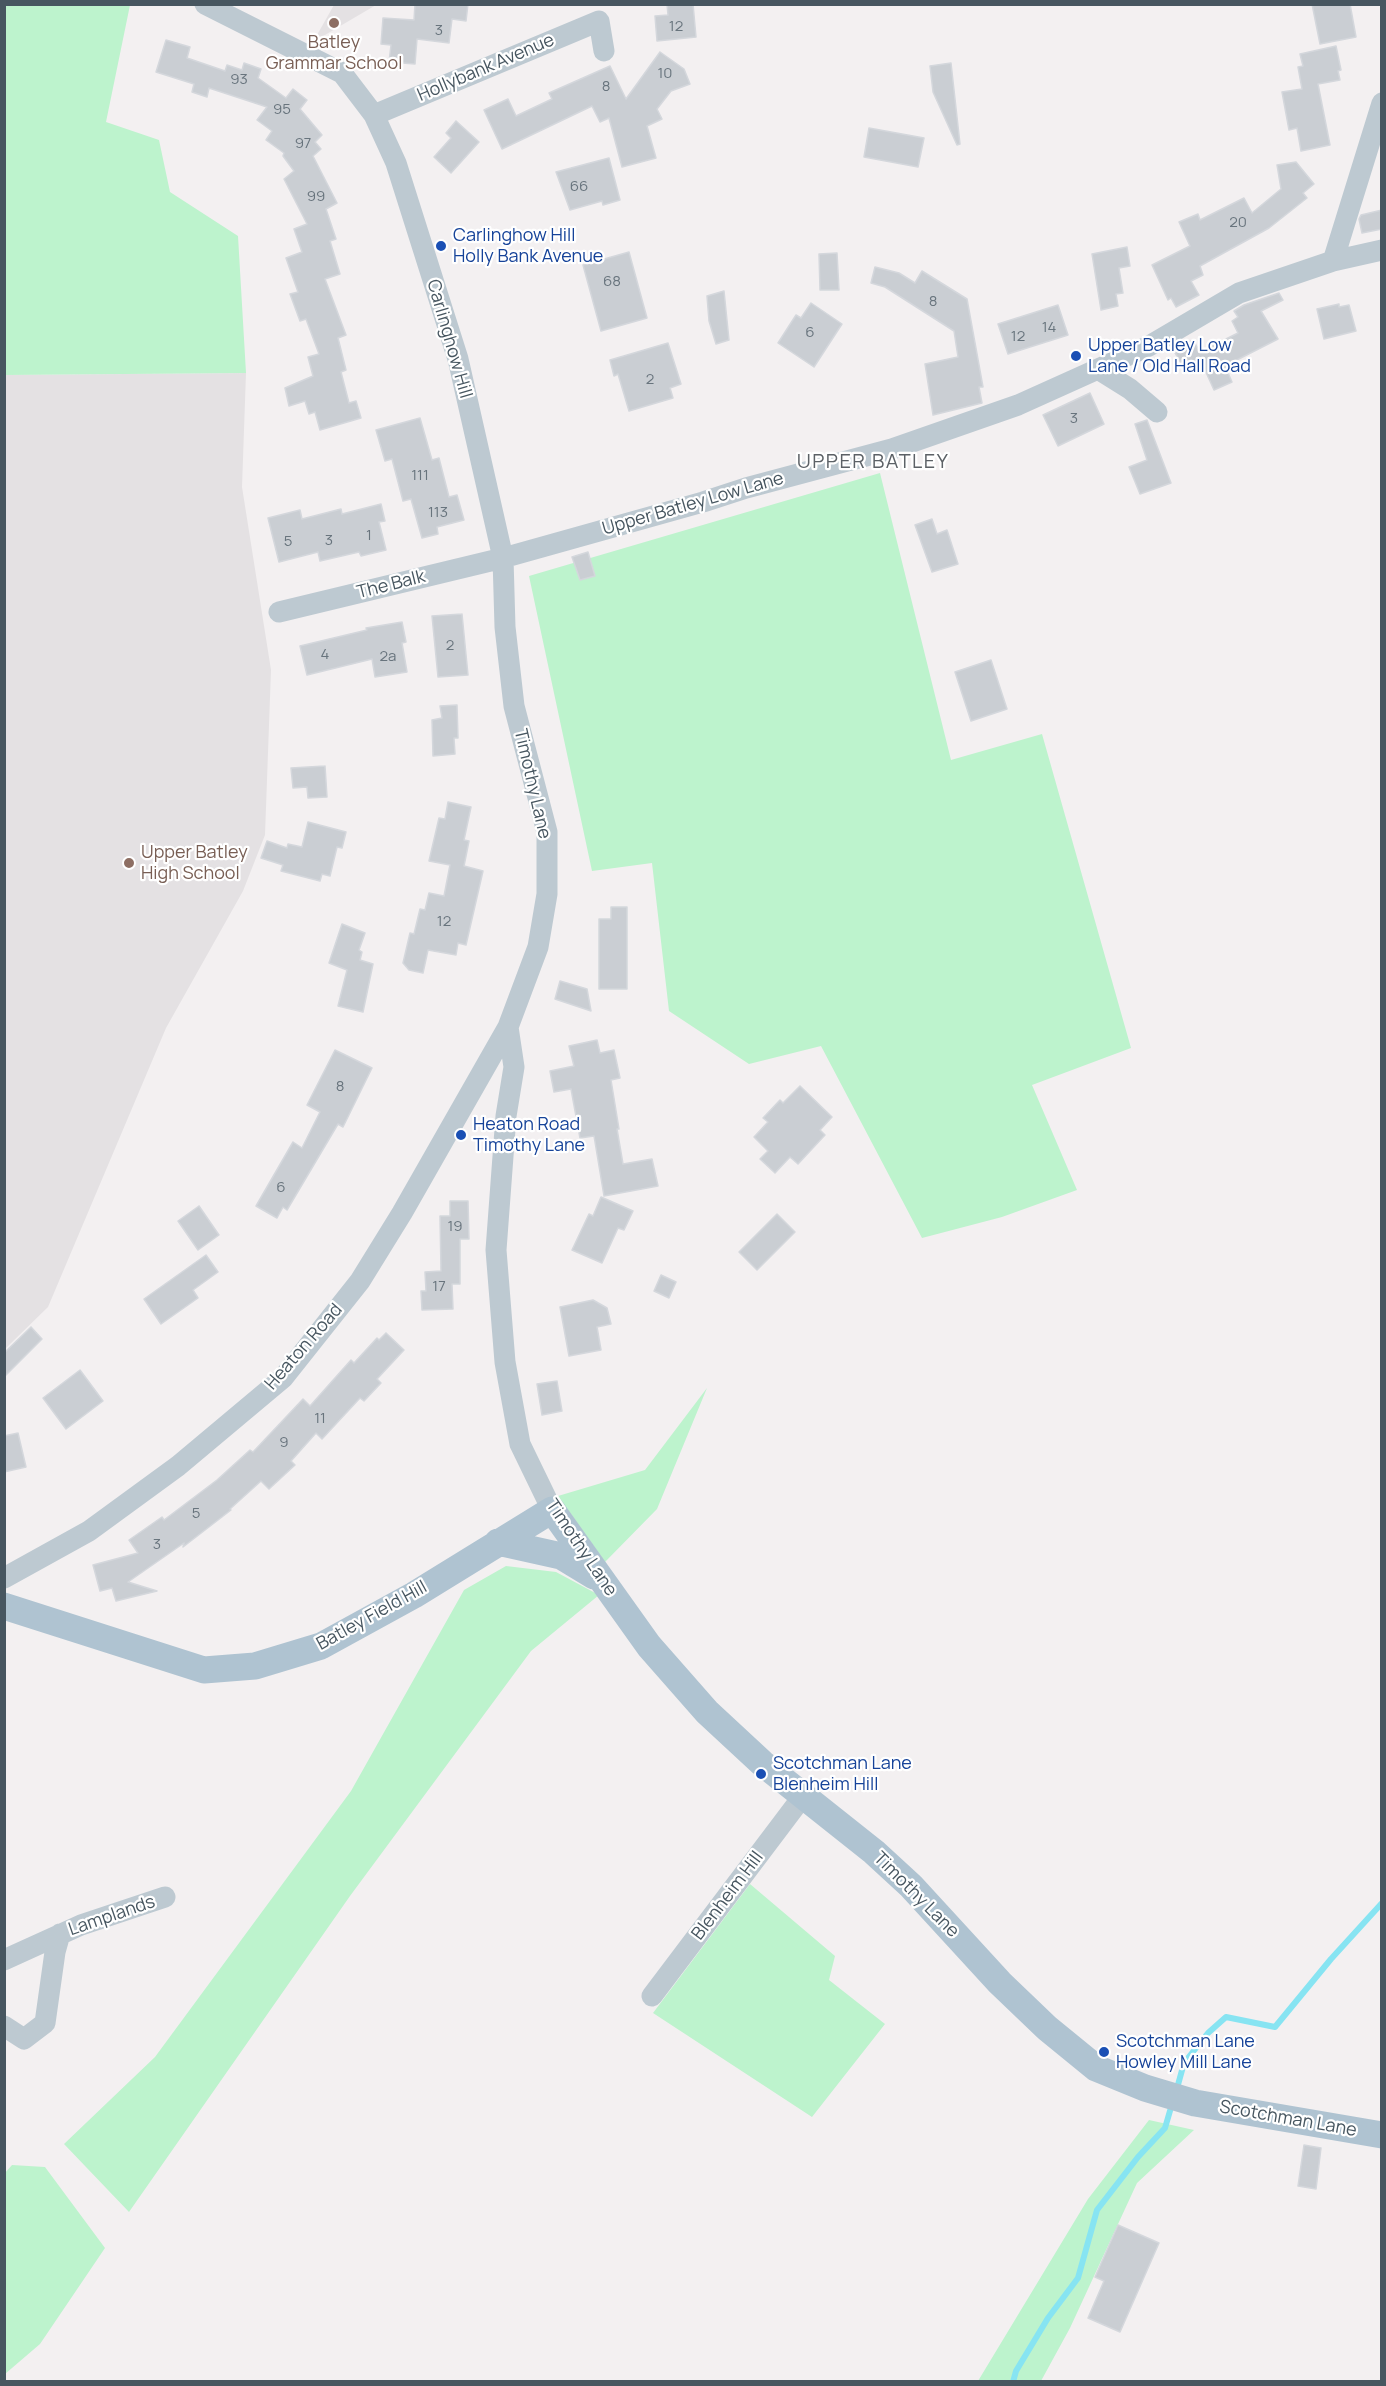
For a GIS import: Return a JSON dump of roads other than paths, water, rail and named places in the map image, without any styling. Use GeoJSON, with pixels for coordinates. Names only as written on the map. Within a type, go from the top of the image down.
{"type":"FeatureCollection","features":[{"type":"Feature","properties":{"kind":"main road","name":"Batley Field Hill"},"geometry":{"type":"LineString","coordinates":[[4,1606],[204,1670],[255,1666],[321,1646],[414,1595],[552,1510]]}},
{"type":"Feature","properties":{"kind":"main road","name":"Timothy Lane"},"geometry":{"type":"LineString","coordinates":[[552,1510],[649,1646],[707,1712],[762,1763],[874,1852],[911,1886],[1000,1983],[1047,2028],[1095,2068],[1145,2088],[1194,2103]]}},
{"type":"Feature","properties":{"kind":"main road"},"geometry":{"type":"LineString","coordinates":[[498,1542],[561,1556],[603,1582]]}},
{"type":"Feature","properties":{"kind":"main road","name":"Scotchman Lane"},"geometry":{"type":"LineString","coordinates":[[1194,2103],[1382,2135]]}},
{"type":"Feature","properties":{"kind":"street","name":"Carlinghow Hill"},"geometry":{"type":"LineString","coordinates":[[205,4],[342,73],[374,115],[396,163],[458,359],[503,558]]}},
{"type":"Feature","properties":{"kind":"street","name":"Hollybank Avenue"},"geometry":{"type":"LineString","coordinates":[[374,115],[597,13],[604,51]]}},
{"type":"Feature","properties":{"kind":"street"},"geometry":{"type":"LineString","coordinates":[[1332,261],[1382,103]]}},
{"type":"Feature","properties":{"kind":"street","name":"Upper Batley Low Lane"},"geometry":{"type":"LineString","coordinates":[[503,558],[891,449],[1018,405],[1149,346],[1239,293],[1332,261],[1382,250]]}},
{"type":"Feature","properties":{"kind":"street"},"geometry":{"type":"LineString","coordinates":[[1098,369],[1130,389],[1157,412]]}},
{"type":"Feature","properties":{"kind":"street","name":"The Balk"},"geometry":{"type":"LineString","coordinates":[[279,612],[503,558]]}},
{"type":"Feature","properties":{"kind":"street","name":"Timothy Lane"},"geometry":{"type":"LineString","coordinates":[[503,558],[505,627],[514,706],[547,832],[547,894],[538,947],[508,1027],[514,1067],[506,1116],[496,1250],[505,1362],[520,1444],[552,1510]]}},
{"type":"Feature","properties":{"kind":"street","name":"Heaton Road"},"geometry":{"type":"LineString","coordinates":[[4,1578],[88,1531],[178,1466],[283,1378],[360,1281],[402,1213],[508,1027]]}},
{"type":"Feature","properties":{"kind":"street","name":"Blenheim Hill"},"geometry":{"type":"LineString","coordinates":[[652,1996],[803,1796]]}},
{"type":"Feature","properties":{"kind":"street","name":"Lamplands"},"geometry":{"type":"LineString","coordinates":[[4,1960],[60,1934],[165,1897]]}},
{"type":"Feature","properties":{"kind":"street","name":"Lamplands"},"geometry":{"type":"LineString","coordinates":[[4,2026],[24,2039],[45,2023],[55,1952],[60,1934]]}},
{"type":"Feature","properties":{"kind":"waterway"},"geometry":{"type":"LineString","coordinates":[[1176,2092],[1184,2063],[1208,2033],[1226,2017],[1275,2027],[1331,1959],[1382,1903]]}},
{"type":"Feature","properties":{"kind":"waterway"},"geometry":{"type":"LineString","coordinates":[[1013,2382],[1016,2371],[1048,2318],[1078,2278],[1097,2210],[1138,2157],[1165,2128],[1172,2104]]}},
{"type":"Feature","properties":{"kind":"place","name":"Batley Grammar School"},"geometry":{"type":"Point","coordinates":[334,23]}},
{"type":"Feature","properties":{"kind":"place","name":"Carlinghow Hill Holly Bank Avenue"},"geometry":{"type":"Point","coordinates":[441,246]}},
{"type":"Feature","properties":{"kind":"place","name":"Upper Batley Low Lane / Old Hall Road"},"geometry":{"type":"Point","coordinates":[1076,356]}},
{"type":"Feature","properties":{"kind":"place","name":"Upper Batley High School"},"geometry":{"type":"Point","coordinates":[129,863]}},
{"type":"Feature","properties":{"kind":"place","name":"Heaton Road Timothy Lane"},"geometry":{"type":"Point","coordinates":[461,1135]}},
{"type":"Feature","properties":{"kind":"place","name":"Scotchman Lane Blenheim Hill"},"geometry":{"type":"Point","coordinates":[761,1774]}},
{"type":"Feature","properties":{"kind":"place","name":"Scotchman Lane Howley Mill Lane"},"geometry":{"type":"Point","coordinates":[1104,2052]}},
{"type":"Feature","properties":{"kind":"district","name":"UPPER BATLEY"},"geometry":{"type":"Point","coordinates":[873,462]}}]}
